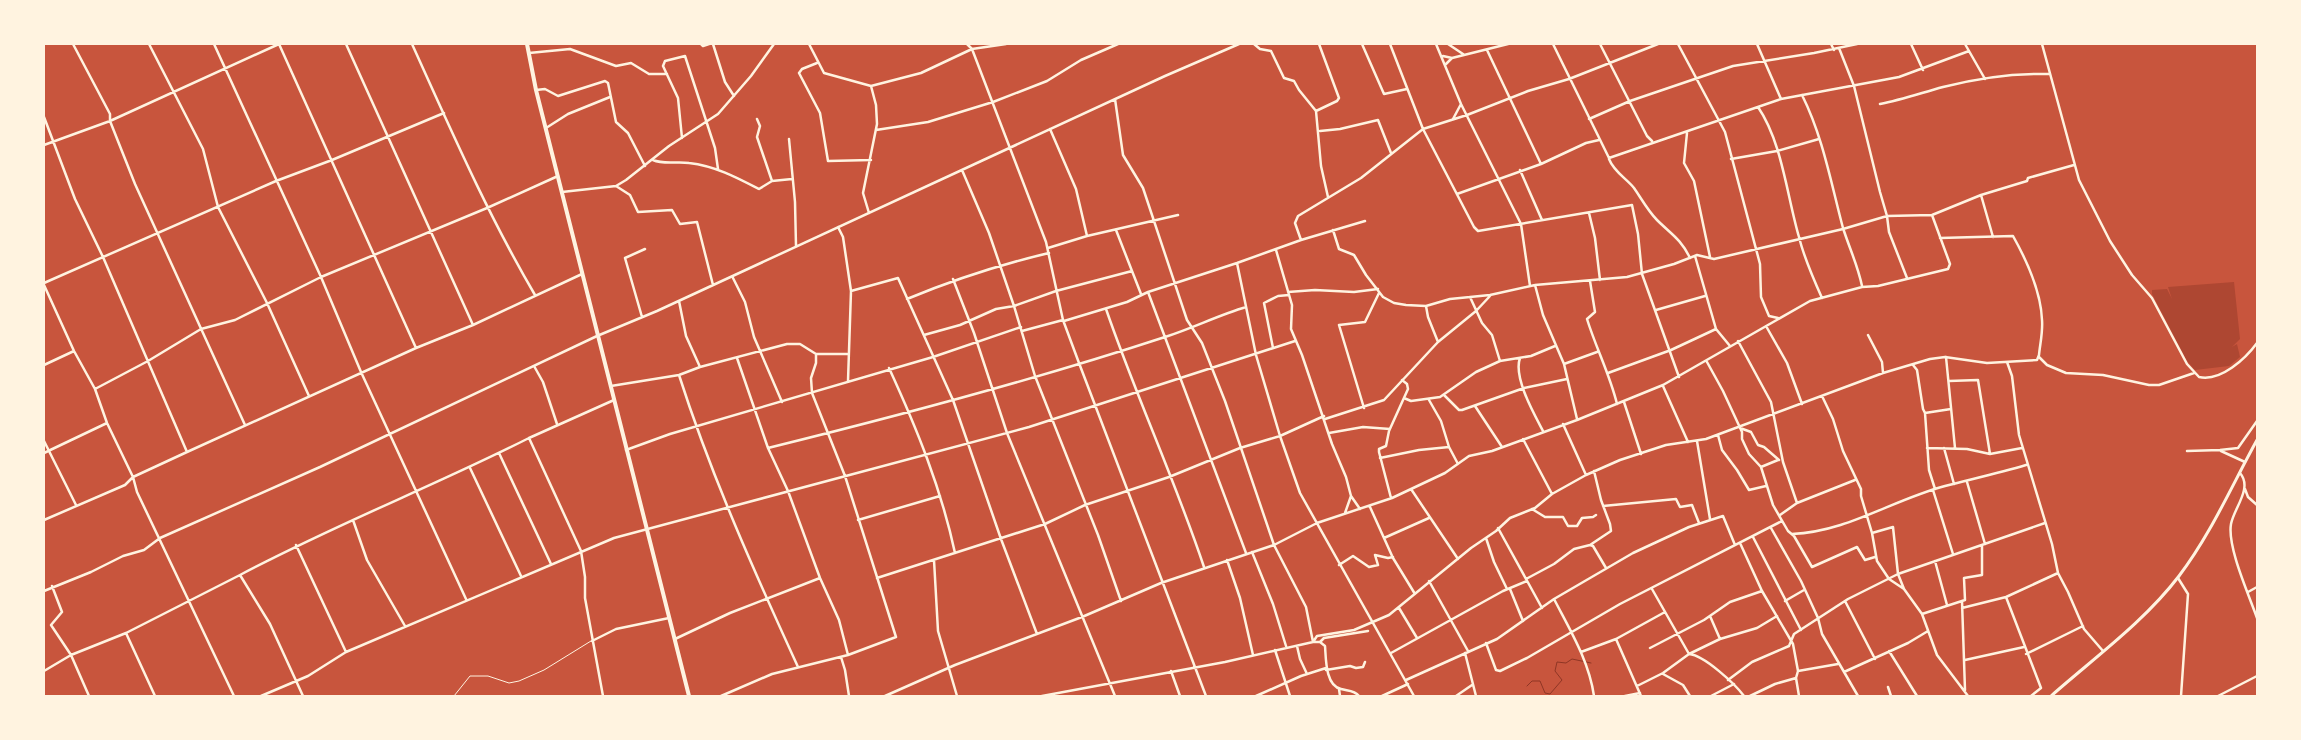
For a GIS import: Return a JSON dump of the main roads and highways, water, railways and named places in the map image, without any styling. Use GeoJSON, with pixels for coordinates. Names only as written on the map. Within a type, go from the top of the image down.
{"type":"FeatureCollection","features":[{"type":"Feature","properties":{"kind":"highway"},"geometry":{"type":"LineString","coordinates":[[527,44],[536,90],[597,336],[689,696]]}},
{"type":"Feature","properties":{"kind":"main road"},"geometry":{"type":"LineString","coordinates":[[2051,696],[2146,613],[2178,578],[2201,543],[2257,440]]}},
{"type":"Feature","properties":{"kind":"waterway"},"geometry":{"type":"LineString","coordinates":[[1527,686],[1532,681],[1540,681],[1545,693],[1550,694],[1562,680],[1555,671],[1557,662],[1566,663],[1572,659],[1591,663]]}}]}
